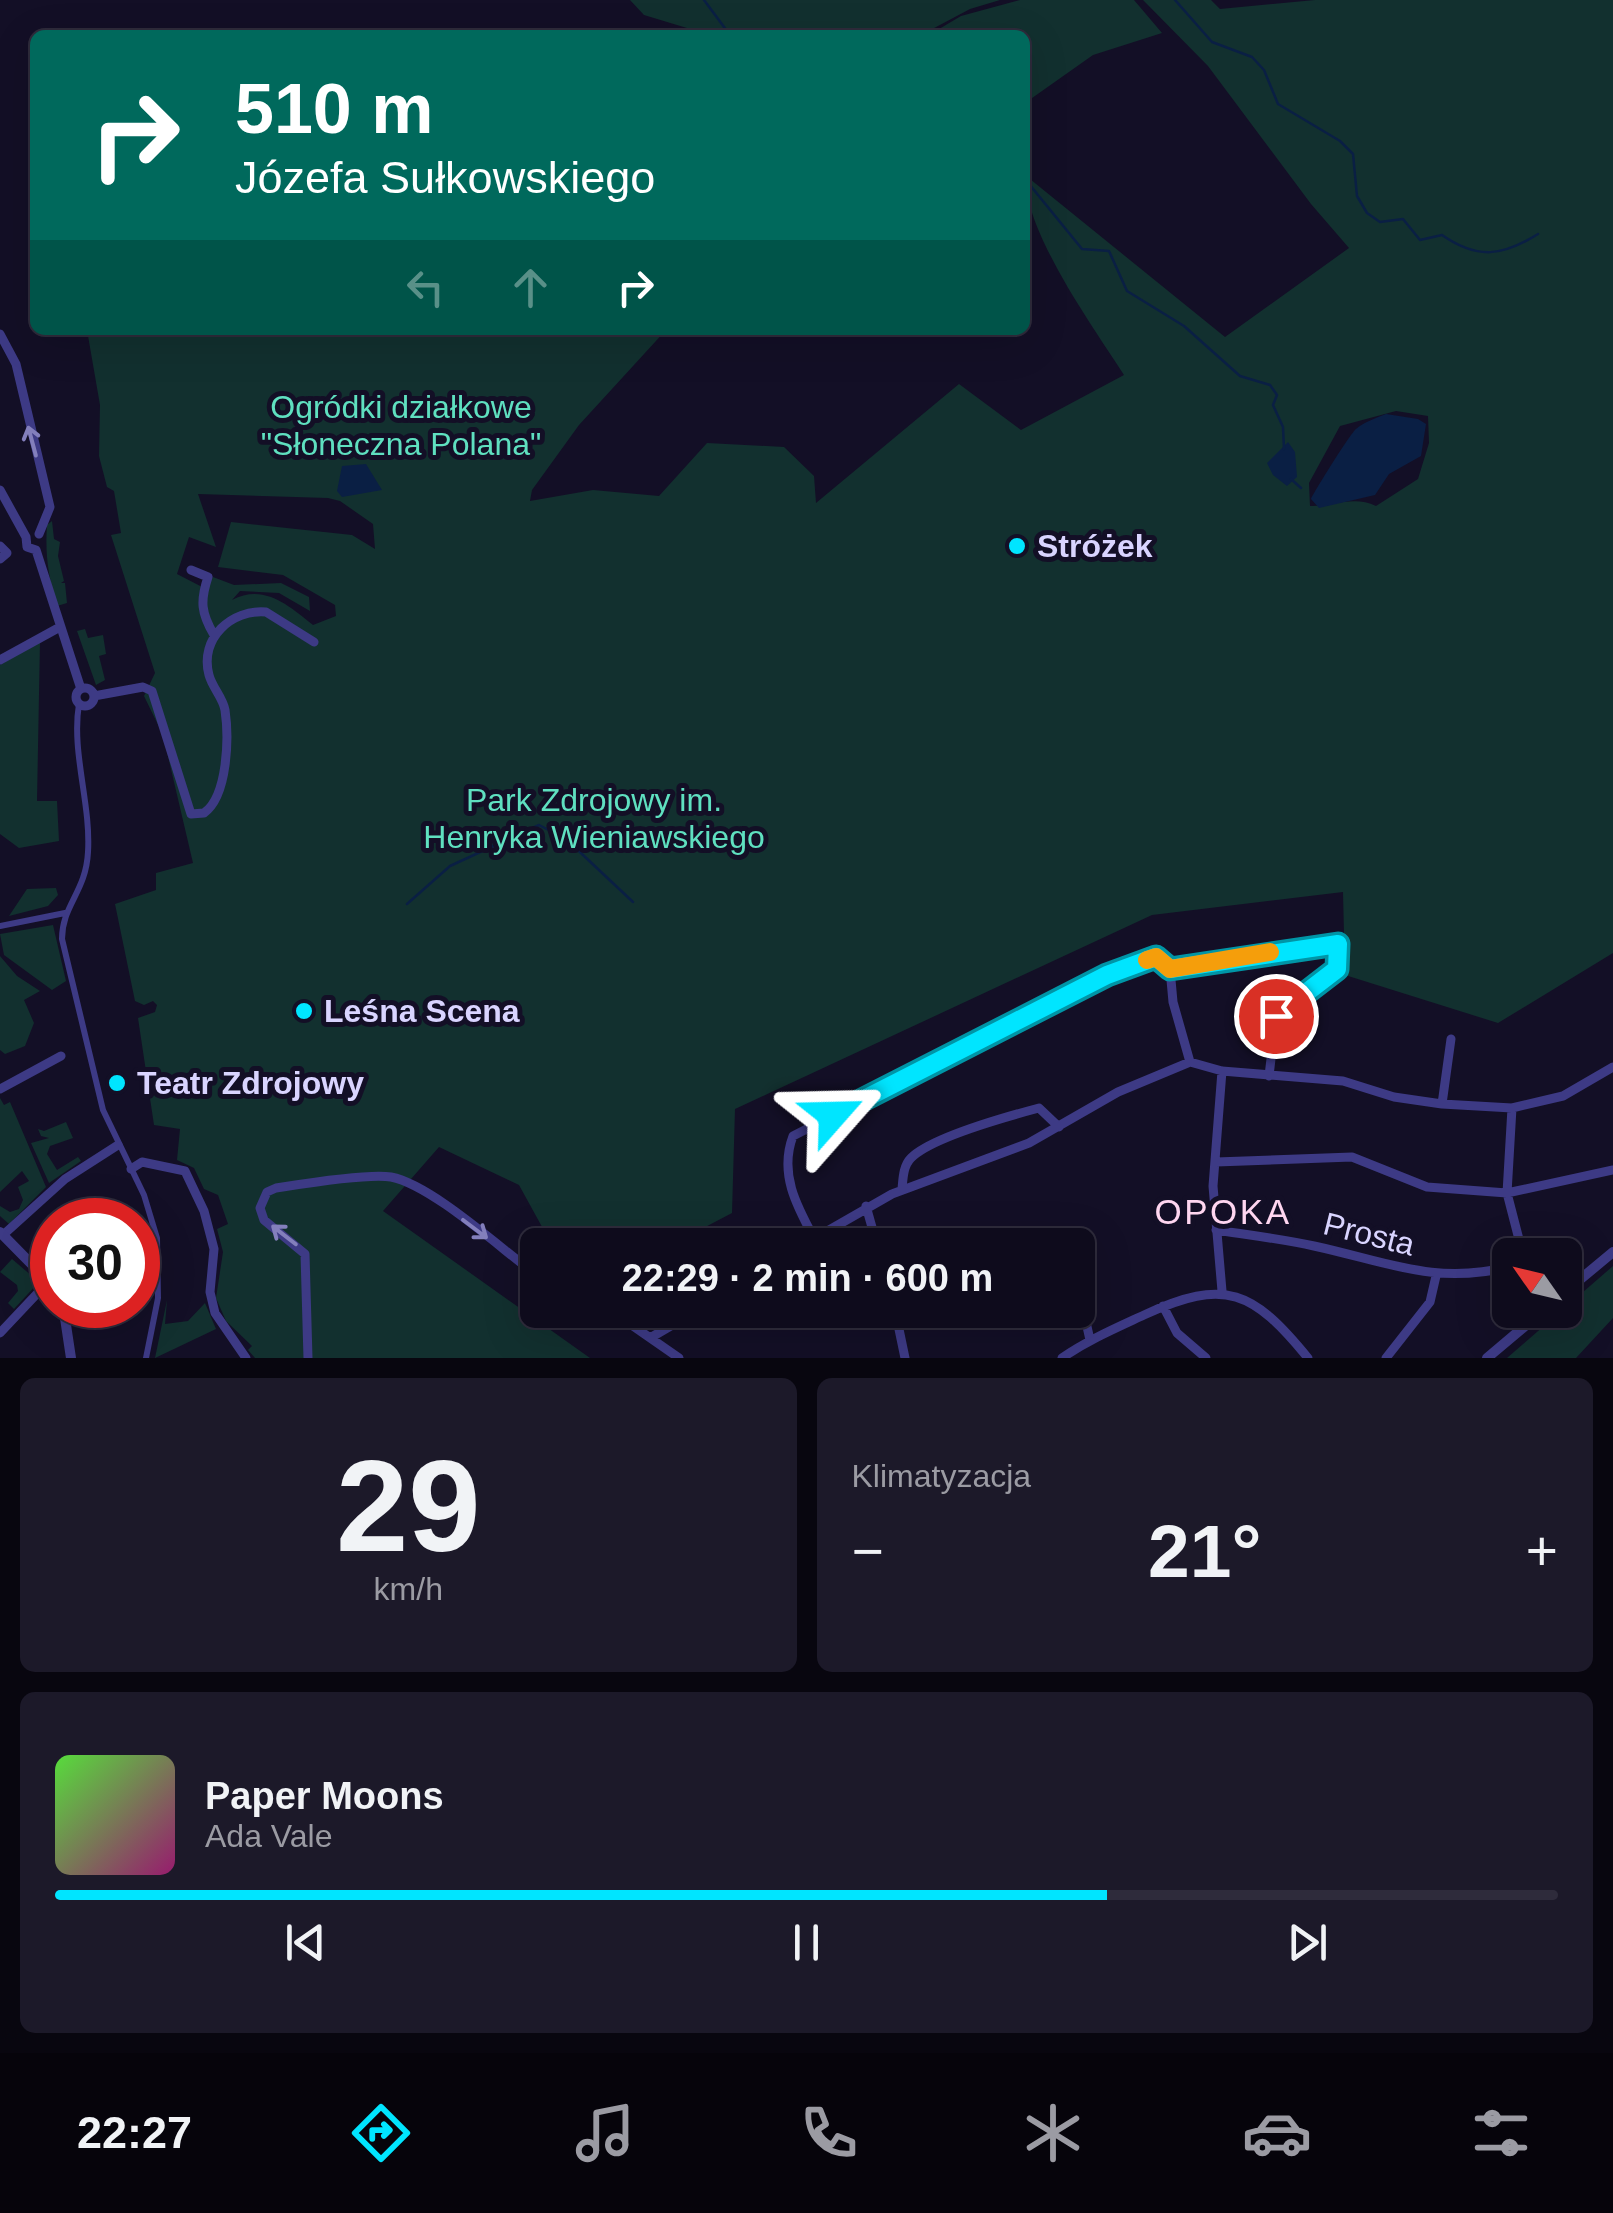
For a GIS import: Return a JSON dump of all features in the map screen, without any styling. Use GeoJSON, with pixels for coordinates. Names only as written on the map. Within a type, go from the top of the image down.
{"type":"FeatureCollection","features":[{"type":"Feature","properties":{"kind":"street"},"geometry":{"type":"LineString","coordinates":[[0,334],[16,364],[50,507],[39,534],[2,551]]}},
{"type":"Feature","properties":{"kind":"street"},"geometry":{"type":"LineString","coordinates":[[0,490],[26,540],[36,550],[81,689]]}},
{"type":"Feature","properties":{"kind":"street"},"geometry":{"type":"LineString","coordinates":[[36,550],[43,543],[39,534]]}},
{"type":"Feature","properties":{"kind":"street"},"geometry":{"type":"LineString","coordinates":[[191,570],[208,578],[201,600],[203,616],[214,635]]}},
{"type":"Feature","properties":{"kind":"street"},"geometry":{"type":"LineString","coordinates":[[94,696],[143,687],[152,692],[191,814],[204,813],[221,788],[224,737],[225,709],[207,663],[214,635],[238,616],[266,612],[314,642]]}},
{"type":"Feature","properties":{"kind":"street"},"geometry":{"type":"LineString","coordinates":[[0,660],[60,628]]}},
{"type":"Feature","properties":{"kind":"street"},"geometry":{"type":"LineString","coordinates":[[81,689],[91,690],[94,696]]}},
{"type":"Feature","properties":{"kind":"street"},"geometry":{"type":"LineString","coordinates":[[81,689],[77,694],[80,704],[76,722],[89,817],[88,854],[84,883],[62,915],[62,940],[103,1110],[150,1211],[157,1238],[158,1298],[146,1358]]}},
{"type":"Feature","properties":{"kind":"street"},"geometry":{"type":"LineString","coordinates":[[80,704],[89,705],[94,696]]}},
{"type":"Feature","properties":{"kind":"street"},"geometry":{"type":"LineString","coordinates":[[0,926],[62,915]]}},
{"type":"Feature","properties":{"kind":"street"},"geometry":{"type":"LineString","coordinates":[[1170,969],[1338,944],[1337,969],[1276,1016],[1269,1076]]}},
{"type":"Feature","properties":{"kind":"street"},"geometry":{"type":"LineString","coordinates":[[808,1228],[792,1198],[788,1173],[790,1144],[799,1130],[930,1069],[1107,975],[1156,957],[1170,969],[1173,1002],[1190,1062]]}},
{"type":"Feature","properties":{"kind":"street"},"geometry":{"type":"LineString","coordinates":[[1442,1104],[1451,1040]]}},
{"type":"Feature","properties":{"kind":"street"},"geometry":{"type":"LineString","coordinates":[[0,1090],[61,1056]]}},
{"type":"Feature","properties":{"kind":"street"},"geometry":{"type":"LineString","coordinates":[[830,1228],[902,1189],[1029,1143],[1118,1092],[1190,1062],[1222,1071],[1343,1081],[1394,1096],[1442,1104],[1512,1108],[1563,1096],[1613,1067]]}},
{"type":"Feature","properties":{"kind":"street"},"geometry":{"type":"LineString","coordinates":[[1222,1071],[1216,1162],[1216,1230],[1222,1290]]}},
{"type":"Feature","properties":{"kind":"street"},"geometry":{"type":"LineString","coordinates":[[902,1189],[904,1173],[913,1156],[973,1128],[1040,1108],[1059,1127]]}},
{"type":"Feature","properties":{"kind":"street"},"geometry":{"type":"LineString","coordinates":[[1512,1108],[1507,1192],[1519,1238]]}},
{"type":"Feature","properties":{"kind":"street"},"geometry":{"type":"LineString","coordinates":[[0,1250],[4,1236],[65,1179],[118,1145]]}},
{"type":"Feature","properties":{"kind":"street"},"geometry":{"type":"LineString","coordinates":[[1216,1162],[1352,1157],[1428,1187],[1507,1192],[1613,1170]]}},
{"type":"Feature","properties":{"kind":"street"},"geometry":{"type":"LineString","coordinates":[[131,1169],[142,1162],[185,1171],[210,1229],[214,1249],[210,1292],[215,1312],[246,1358]]}},
{"type":"Feature","properties":{"kind":"street"},"geometry":{"type":"LineString","coordinates":[[308,1358],[305,1254],[264,1220],[260,1208],[267,1192],[372,1176],[402,1180],[425,1191],[520,1262]]}},
{"type":"Feature","properties":{"kind":"street"},"geometry":{"type":"LineString","coordinates":[[866,1206],[872,1228]]}},
{"type":"Feature","properties":{"kind":"street","name":"Prosta"},"geometry":{"type":"LineString","coordinates":[[1216,1230],[1314,1246],[1384,1267],[1436,1276],[1492,1269]]}},
{"type":"Feature","properties":{"kind":"street"},"geometry":{"type":"LineString","coordinates":[[4,1236],[30,1262]]}},
{"type":"Feature","properties":{"kind":"street"},"geometry":{"type":"LineString","coordinates":[[1582,1278],[1613,1252]]}},
{"type":"Feature","properties":{"kind":"street"},"geometry":{"type":"LineString","coordinates":[[1386,1358],[1430,1302],[1436,1276]]}},
{"type":"Feature","properties":{"kind":"street"},"geometry":{"type":"LineString","coordinates":[[1062,1358],[1090,1340],[1163,1306],[1222,1290],[1256,1303],[1308,1358]]}},
{"type":"Feature","properties":{"kind":"street"},"geometry":{"type":"LineString","coordinates":[[0,1333],[30,1304]]}},
{"type":"Feature","properties":{"kind":"street"},"geometry":{"type":"LineString","coordinates":[[1163,1306],[1177,1334],[1206,1358]]}},
{"type":"Feature","properties":{"kind":"street"},"geometry":{"type":"LineString","coordinates":[[66,1328],[71,1358]]}},
{"type":"Feature","properties":{"kind":"street"},"geometry":{"type":"LineString","coordinates":[[636,1328],[678,1358]]}},
{"type":"Feature","properties":{"kind":"street"},"geometry":{"type":"LineString","coordinates":[[650,1338],[667,1328]]}},
{"type":"Feature","properties":{"kind":"street"},"geometry":{"type":"LineString","coordinates":[[898,1328],[906,1358]]}},
{"type":"Feature","properties":{"kind":"street"},"geometry":{"type":"LineString","coordinates":[[1087,1328],[1090,1340]]}},
{"type":"Feature","properties":{"kind":"street"},"geometry":{"type":"LineString","coordinates":[[1487,1358],[1523,1328]]}},
{"type":"Feature","properties":{"kind":"street"},"geometry":{"type":"LineString","coordinates":[[1079,1346],[1084,1358]]}},
{"type":"Feature","properties":{"kind":"green space"},"geometry":{"type":"Polygon","coordinates":[[[630,0],[1000,0],[970,9],[930,30],[694,30],[644,15],[630,0]]]}},
{"type":"Feature","properties":{"kind":"green space"},"geometry":{"type":"Polygon","coordinates":[[[1020,0],[1134,0],[1162,33],[1093,55],[1030,99],[1030,30],[937,30],[961,16],[1020,0]]]}},
{"type":"Feature","properties":{"kind":"green space","name":"Park Zdrojowy im. Henryka Wieniawskiego"},"geometry":{"type":"Polygon","coordinates":[[[1143,0],[1211,0],[1220,9],[1315,0],[1613,0],[1613,953],[1498,1023],[1345,975],[1343,892],[1152,915],[735,1109],[732,1213],[703,1228],[543,1228],[519,1185],[439,1147],[383,1211],[520,1308],[520,1328],[548,1328],[590,1358],[255,1358],[248,1350],[252,1346],[226,1321],[216,1298],[223,1252],[217,1229],[228,1224],[218,1195],[204,1189],[194,1168],[177,1160],[180,1129],[154,1125],[138,1018],[155,1012],[157,1005],[153,1001],[144,1005],[135,1001],[115,904],[156,890],[156,873],[193,863],[163,735],[144,696],[155,673],[111,535],[121,533],[114,491],[107,487],[99,456],[100,405],[88,335],[661,335],[579,425],[532,490],[530,501],[593,490],[659,496],[707,443],[784,447],[814,476],[816,503],[959,384],[1021,430],[1124,375],[1048,251],[1030,204],[1030,179],[1225,337],[1349,248],[1311,204],[1208,66],[1143,0]],[[1396,411],[1340,426],[1309,483],[1310,506],[1351,501],[1376,506],[1418,479],[1429,443],[1428,416],[1396,411]],[[198,494],[216,547],[189,537],[177,574],[206,589],[213,577],[234,585],[281,583],[309,597],[310,611],[279,593],[240,591],[232,600],[244,595],[265,595],[313,625],[336,616],[335,605],[283,575],[218,567],[231,522],[352,535],[375,549],[373,524],[340,501],[198,494]]]}},
{"type":"Feature","properties":{"kind":"green space"},"geometry":{"type":"Polygon","coordinates":[[[52,521],[54,539],[60,542],[58,556],[64,581],[61,583],[65,583],[67,603],[57,606],[47,555],[47,525],[52,521]]]}},
{"type":"Feature","properties":{"kind":"green space"},"geometry":{"type":"Polygon","coordinates":[[[85,629],[88,638],[103,635],[106,654],[99,656],[105,680],[96,685],[77,631],[85,629]]]}},
{"type":"Feature","properties":{"kind":"green space"},"geometry":{"type":"Polygon","coordinates":[[[40,641],[37,801],[57,801],[59,841],[19,848],[0,834],[0,665],[40,641]]]}},
{"type":"Feature","properties":{"kind":"green space"},"geometry":{"type":"Polygon","coordinates":[[[56,888],[58,895],[48,906],[9,916],[27,889],[56,888]]]}},
{"type":"Feature","properties":{"kind":"green space"},"geometry":{"type":"Polygon","coordinates":[[[53,925],[66,981],[52,990],[4,955],[0,934],[53,925]]]}},
{"type":"Feature","properties":{"kind":"green space"},"geometry":{"type":"Polygon","coordinates":[[[0,956],[17,976],[40,991],[24,1000],[34,1023],[25,1046],[5,1054],[0,1050],[0,956]]]}},
{"type":"Feature","properties":{"kind":"green space"},"geometry":{"type":"Polygon","coordinates":[[[0,1098],[4,1105],[10,1102],[46,1187],[30,1198],[30,1203],[9,1224],[0,1216],[0,1206],[10,1212],[19,1209],[23,1200],[18,1187],[29,1181],[22,1171],[0,1192],[0,1098]]]}},
{"type":"Feature","properties":{"kind":"green space"},"geometry":{"type":"Polygon","coordinates":[[[66,1122],[73,1138],[50,1146],[47,1154],[57,1170],[78,1157],[81,1161],[49,1183],[31,1143],[49,1138],[41,1136],[38,1129],[44,1131],[66,1122]]]}},
{"type":"Feature","properties":{"kind":"green space"},"geometry":{"type":"Polygon","coordinates":[[[12,1259],[30,1274],[30,1292],[14,1309],[8,1303],[18,1291],[17,1285],[0,1272],[12,1259]]]}},
{"type":"Feature","properties":{"kind":"green space"},"geometry":{"type":"Polygon","coordinates":[[[1613,1266],[1613,1318],[1576,1358],[1507,1358],[1542,1328],[1582,1328],[1582,1293],[1613,1266]]]}},
{"type":"Feature","properties":{"kind":"green space"},"geometry":{"type":"Polygon","coordinates":[[[167,1300],[165,1324],[188,1321],[205,1303],[216,1329],[155,1358],[167,1300]]]}},
{"type":"Feature","properties":{"kind":"water"},"geometry":{"type":"Polygon","coordinates":[[[1386,414],[1426,424],[1421,456],[1389,474],[1375,495],[1319,508],[1311,499],[1352,433],[1386,414]]]}},
{"type":"Feature","properties":{"kind":"water"},"geometry":{"type":"Polygon","coordinates":[[[1288,442],[1295,452],[1297,477],[1287,486],[1273,475],[1267,463],[1288,442]]]}},
{"type":"Feature","properties":{"kind":"water"},"geometry":{"type":"Polygon","coordinates":[[[366,464],[382,490],[342,497],[337,491],[342,466],[366,464]]]}},
{"type":"Feature","properties":{"kind":"waterway"},"geometry":{"type":"LineString","coordinates":[[704,0],[726,30]]}},
{"type":"Feature","properties":{"kind":"waterway"},"geometry":{"type":"LineString","coordinates":[[1175,0],[1212,42],[1252,57],[1264,70],[1278,104],[1340,141],[1353,154],[1357,196],[1367,213],[1380,222],[1403,219],[1420,240],[1442,235],[1467,248],[1490,252],[1513,247],[1538,234]]}},
{"type":"Feature","properties":{"kind":"waterway"},"geometry":{"type":"LineString","coordinates":[[1030,185],[1082,249],[1109,251],[1127,291],[1184,326],[1240,376],[1270,385],[1277,395],[1273,405],[1283,427],[1284,449]]}},
{"type":"Feature","properties":{"kind":"waterway"},"geometry":{"type":"LineString","coordinates":[[1291,479],[1301,488]]}},
{"type":"Feature","properties":{"kind":"waterway"},"geometry":{"type":"LineString","coordinates":[[407,904],[450,866],[539,825],[566,839],[633,902]]}},
{"type":"Feature","properties":{"kind":"slow traffic"},"geometry":{"type":"LineString","coordinates":[[1147,960],[1156,957],[1170,969],[1270,952]]}},
{"type":"Feature","properties":{"kind":"place","name":"Stróżek"},"geometry":{"type":"Point","coordinates":[1017,546]}},
{"type":"Feature","properties":{"kind":"place","name":"Leśna Scena"},"geometry":{"type":"Point","coordinates":[304,1011]}},
{"type":"Feature","properties":{"kind":"place","name":"Teatr Zdrojowy"},"geometry":{"type":"Point","coordinates":[117,1083]}},
{"type":"Feature","properties":{"kind":"district","name":"OPOKA"},"geometry":{"type":"Point","coordinates":[1223,1212]}},
{"type":"Feature","properties":{"kind":"route"},"geometry":{"type":"LineString","coordinates":[[833,1115],[930,1069],[1107,975],[1156,957],[1170,969],[1338,944],[1337,969],[1276,1016]]}},
{"type":"Feature","properties":{"kind":"park label","name":"Ogródki działkowe \"Słoneczna Polana\""},"geometry":{"type":"Point","coordinates":[401,426]}}]}
